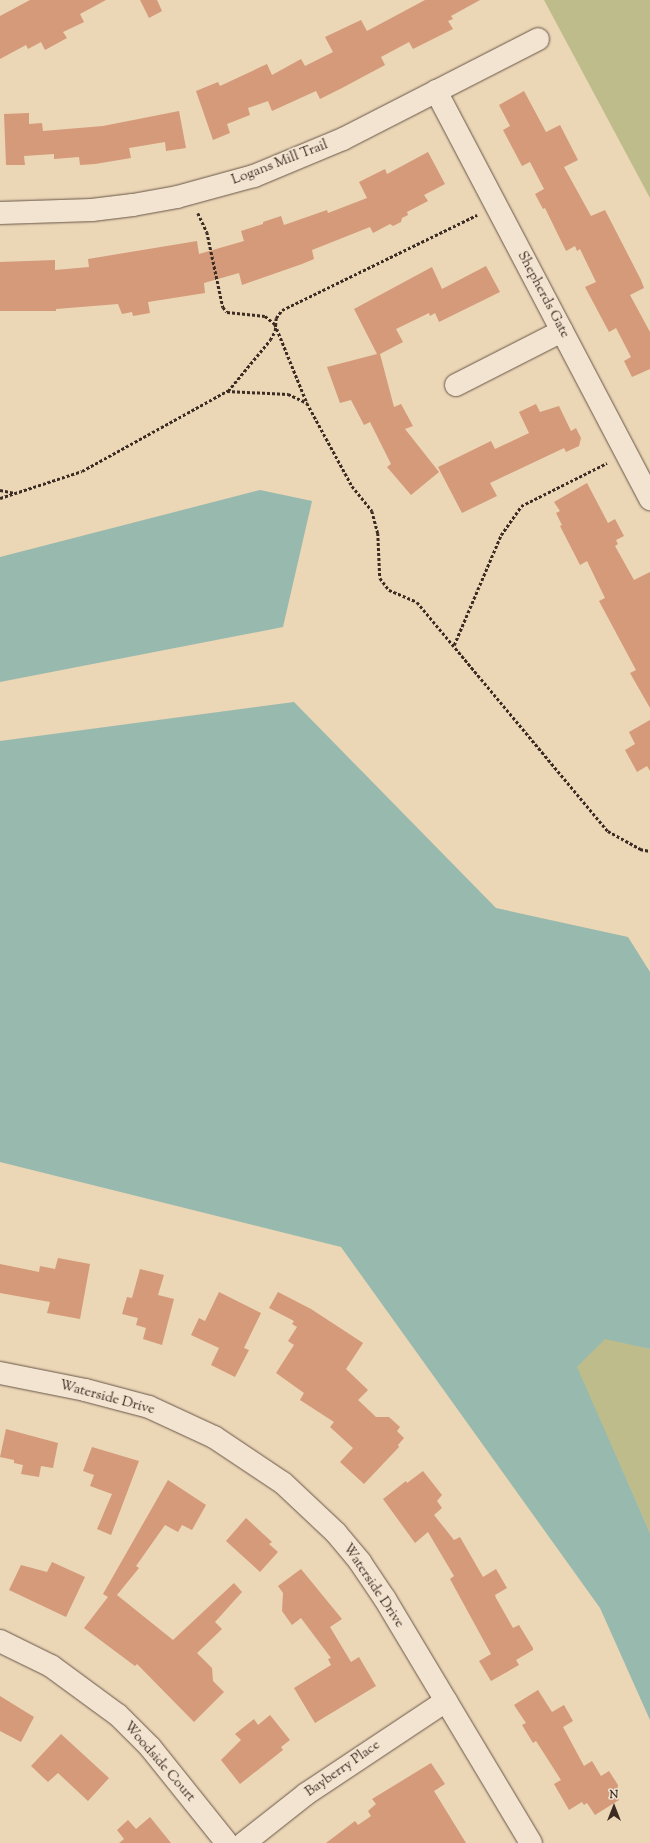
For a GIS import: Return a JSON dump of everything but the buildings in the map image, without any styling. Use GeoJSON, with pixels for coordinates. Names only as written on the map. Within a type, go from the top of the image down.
{"type":"FeatureCollection","features":[{"type":"Feature","properties":{"kind":"street","name":"Logans Mill Trail"},"geometry":{"type":"LineString","coordinates":[[0,213],[92,210],[185,195],[254,176],[318,150],[538,39]]}},
{"type":"Feature","properties":{"kind":"street","name":"Shepherds Gate"},"geometry":{"type":"LineString","coordinates":[[436,91],[650,499]]}},
{"type":"Feature","properties":{"kind":"street"},"geometry":{"type":"LineString","coordinates":[[456,385],[562,331]]}},
{"type":"Feature","properties":{"kind":"street","name":"Waterside Drive"},"geometry":{"type":"LineString","coordinates":[[0,1373],[85,1390],[149,1407],[214,1436],[284,1483],[331,1528],[360,1562],[446,1701],[531,1843]]}},
{"type":"Feature","properties":{"kind":"street","name":"Woodside Court"},"geometry":{"type":"LineString","coordinates":[[0,1641],[51,1666],[118,1715],[150,1747],[227,1843]]}},
{"type":"Feature","properties":{"kind":"street","name":"Bayberry Place"},"geometry":{"type":"LineString","coordinates":[[244,1843],[306,1794],[446,1701]]}},
{"type":"Feature","properties":{"kind":"path"},"geometry":{"type":"LineString","coordinates":[[185,195],[202,219],[207,232],[223,307],[227,312],[266,316],[275,324],[307,403],[352,486],[372,511],[378,533],[380,578],[389,590],[417,602],[608,832],[640,849],[650,851]]}},
{"type":"Feature","properties":{"kind":"path"},"geometry":{"type":"LineString","coordinates":[[0,498],[16,494],[82,471],[227,392],[270,340],[275,331],[276,318],[282,310],[496,205]]}},
{"type":"Feature","properties":{"kind":"path"},"geometry":{"type":"LineString","coordinates":[[227,392],[288,394],[307,403]]}},
{"type":"Feature","properties":{"kind":"path"},"geometry":{"type":"LineString","coordinates":[[454,645],[501,535],[521,506],[626,453]]}},
{"type":"Feature","properties":{"kind":"path"},"geometry":{"type":"LineString","coordinates":[[0,490],[16,494]]}},
{"type":"Feature","properties":{"kind":"shaded area"},"geometry":{"type":"Polygon","coordinates":[[[544,0],[650,0],[650,198],[544,0]]]}},
{"type":"Feature","properties":{"kind":"shaded area"},"geometry":{"type":"Polygon","coordinates":[[[605,1338],[650,1349],[650,1533],[576,1367],[605,1338]]]}},
{"type":"Feature","properties":{"kind":"water"},"geometry":{"type":"Polygon","coordinates":[[[260,490],[312,501],[283,627],[0,682],[0,557],[260,490]]]}},
{"type":"Feature","properties":{"kind":"water"},"geometry":{"type":"Polygon","coordinates":[[[294,702],[496,908],[628,937],[650,972],[650,1349],[605,1339],[577,1367],[650,1533],[650,1720],[600,1608],[341,1247],[0,1162],[0,741],[294,702]]]}}]}
